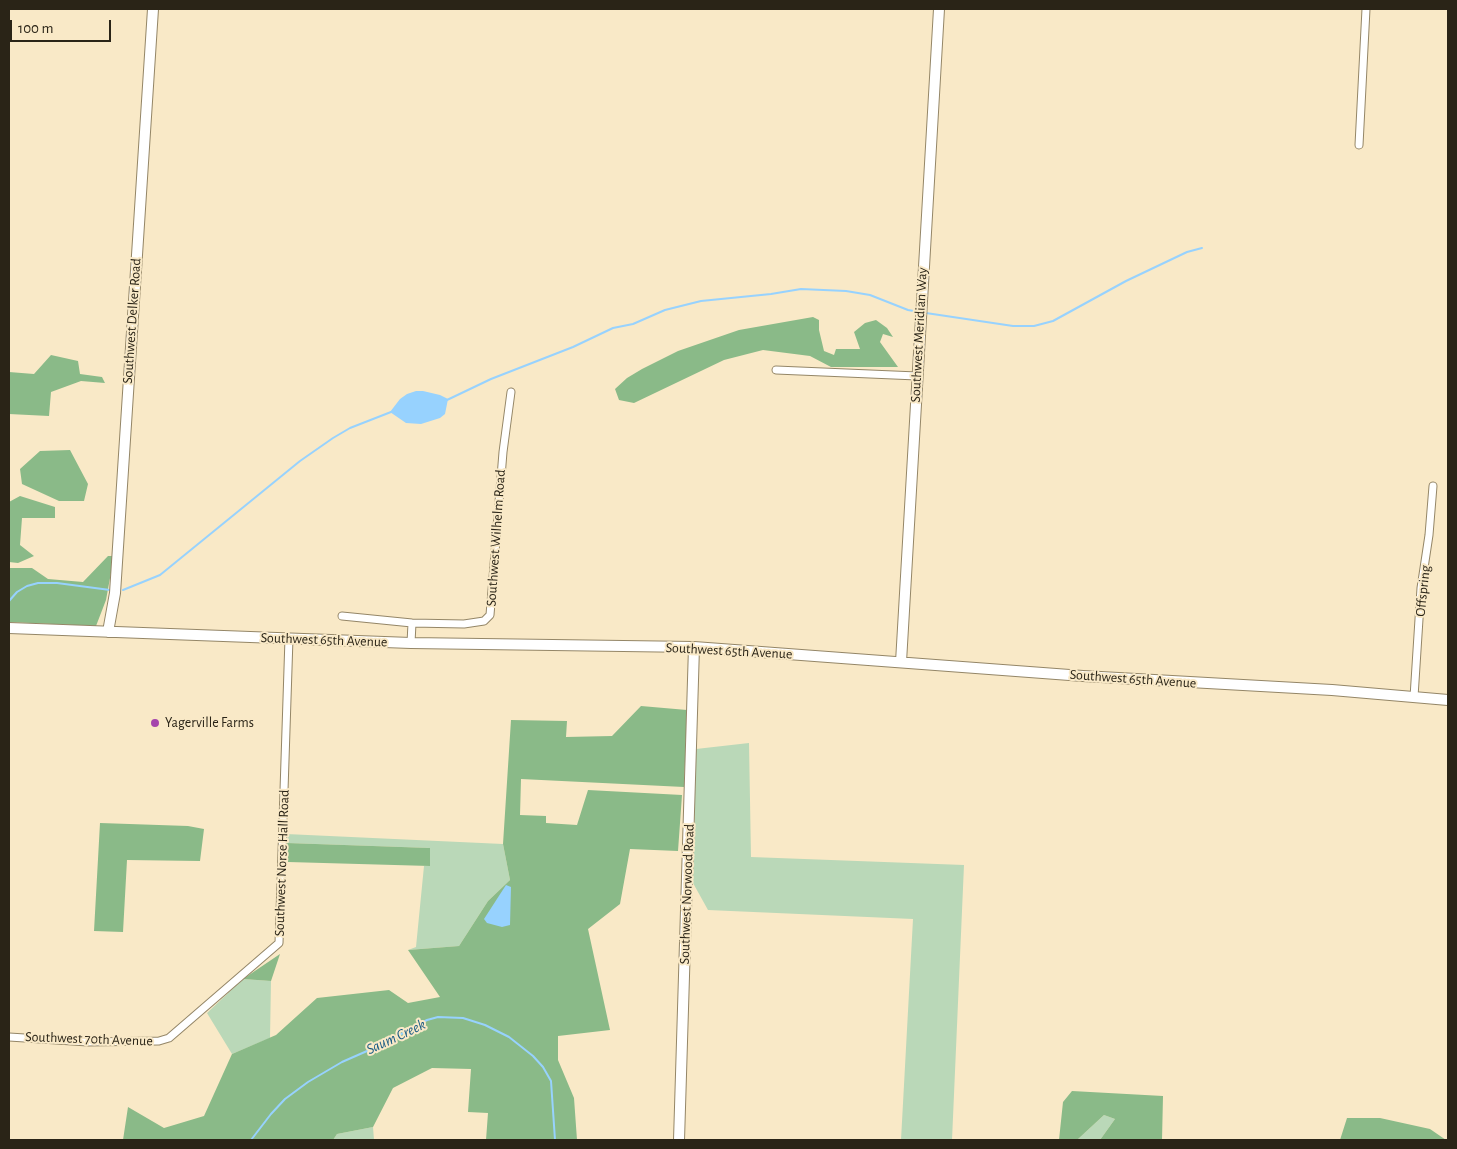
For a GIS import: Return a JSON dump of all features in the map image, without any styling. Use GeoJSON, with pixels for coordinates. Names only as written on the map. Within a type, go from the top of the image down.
{"type":"FeatureCollection","features":[{"type":"Feature","properties":{"kind":"street","name":"Southwest Delker Road"},"geometry":{"type":"LineString","coordinates":[[108,632],[116,583],[153,9]]}},
{"type":"Feature","properties":{"kind":"street","name":"Southwest Meridian Way"},"geometry":{"type":"LineString","coordinates":[[901,662],[938,9]]}},
{"type":"Feature","properties":{"kind":"street"},"geometry":{"type":"LineString","coordinates":[[1359,145],[1366,9]]}},
{"type":"Feature","properties":{"kind":"street"},"geometry":{"type":"LineString","coordinates":[[776,370],[916,376]]}},
{"type":"Feature","properties":{"kind":"street","name":"Southwest Wilhelm Road"},"geometry":{"type":"LineString","coordinates":[[412,623],[477,623],[484,621],[490,615],[503,452],[511,392]]}},
{"type":"Feature","properties":{"kind":"street","name":"Offspring"},"geometry":{"type":"LineString","coordinates":[[1414,697],[1422,588],[1430,535],[1433,486]]}},
{"type":"Feature","properties":{"kind":"street"},"geometry":{"type":"LineString","coordinates":[[342,616],[412,623],[411,643]]}},
{"type":"Feature","properties":{"kind":"street","name":"Southwest 65th Avenue"},"geometry":{"type":"LineString","coordinates":[[9,628],[411,643],[694,647],[1083,676],[1332,690],[1448,700]]}},
{"type":"Feature","properties":{"kind":"street","name":"Southwest Norse Hall Road"},"geometry":{"type":"LineString","coordinates":[[169,1038],[279,943],[289,638]]}},
{"type":"Feature","properties":{"kind":"street","name":"Southwest Norwood Road"},"geometry":{"type":"LineString","coordinates":[[679,1140],[694,647]]}},
{"type":"Feature","properties":{"kind":"street","name":"Southwest 70th Avenue"},"geometry":{"type":"LineString","coordinates":[[9,1037],[88,1042],[159,1041],[169,1038]]}},
{"type":"Feature","properties":{"kind":"green space"},"geometry":{"type":"Polygon","coordinates":[[[813,317],[819,320],[819,330],[824,351],[834,355],[836,349],[860,349],[854,332],[865,323],[876,320],[887,328],[893,337],[883,334],[880,342],[898,367],[831,367],[810,356],[763,350],[724,360],[634,403],[619,400],[615,389],[627,378],[678,351],[739,330],[813,317]]]}},
{"type":"Feature","properties":{"kind":"green space"},"geometry":{"type":"Polygon","coordinates":[[[51,355],[78,361],[80,374],[102,377],[105,383],[81,381],[51,392],[49,416],[9,414],[9,372],[34,374],[51,355]]]}},
{"type":"Feature","properties":{"kind":"green space"},"geometry":{"type":"Polygon","coordinates":[[[70,450],[88,484],[84,501],[59,501],[22,484],[20,469],[40,451],[70,450]]]}},
{"type":"Feature","properties":{"kind":"green space"},"geometry":{"type":"Polygon","coordinates":[[[20,496],[55,507],[55,518],[22,518],[20,545],[34,556],[18,563],[9,562],[9,502],[20,496]]]}},
{"type":"Feature","properties":{"kind":"green space"},"geometry":{"type":"Polygon","coordinates":[[[108,556],[114,556],[106,600],[96,626],[9,622],[9,568],[32,568],[48,579],[83,582],[108,556]]]}},
{"type":"Feature","properties":{"kind":"green space"},"geometry":{"type":"Polygon","coordinates":[[[641,706],[687,710],[684,787],[521,779],[520,815],[546,816],[546,823],[577,825],[588,790],[682,795],[678,851],[630,849],[620,904],[588,929],[610,1030],[558,1036],[558,1060],[574,1098],[577,1140],[486,1140],[488,1113],[468,1112],[471,1069],[432,1068],[393,1088],[373,1127],[337,1134],[333,1140],[123,1140],[128,1107],[164,1128],[204,1116],[232,1054],[276,1035],[317,998],[389,990],[408,1003],[440,997],[408,950],[459,946],[488,901],[510,880],[503,844],[511,720],[567,721],[566,737],[612,736],[641,706]]]}},
{"type":"Feature","properties":{"kind":"green space"},"geometry":{"type":"Polygon","coordinates":[[[749,743],[751,857],[964,865],[952,1140],[901,1140],[913,919],[708,910],[693,883],[696,749],[749,743]]]}},
{"type":"Feature","properties":{"kind":"green space"},"geometry":{"type":"Polygon","coordinates":[[[100,823],[188,826],[204,829],[200,861],[127,860],[123,932],[94,931],[100,823]]]}},
{"type":"Feature","properties":{"kind":"green space"},"geometry":{"type":"Polygon","coordinates":[[[286,834],[503,844],[510,880],[488,901],[459,946],[408,950],[416,947],[424,866],[430,866],[430,848],[287,843],[286,834]]]}},
{"type":"Feature","properties":{"kind":"green space"},"geometry":{"type":"Polygon","coordinates":[[[287,843],[430,848],[430,866],[288,862],[287,843]]]}},
{"type":"Feature","properties":{"kind":"green space"},"geometry":{"type":"Polygon","coordinates":[[[280,954],[271,981],[243,979],[280,954]]]}},
{"type":"Feature","properties":{"kind":"green space"},"geometry":{"type":"Polygon","coordinates":[[[243,979],[271,981],[270,1038],[232,1054],[207,1013],[243,979]]]}},
{"type":"Feature","properties":{"kind":"green space"},"geometry":{"type":"Polygon","coordinates":[[[1072,1091],[1163,1096],[1162,1140],[1100,1140],[1115,1119],[1104,1115],[1077,1140],[1059,1140],[1063,1102],[1072,1091]]]}},
{"type":"Feature","properties":{"kind":"green space"},"geometry":{"type":"Polygon","coordinates":[[[1104,1115],[1115,1119],[1100,1140],[1077,1140],[1104,1115]]]}},
{"type":"Feature","properties":{"kind":"green space"},"geometry":{"type":"Polygon","coordinates":[[[1347,1118],[1380,1118],[1430,1129],[1446,1140],[1340,1140],[1347,1118]]]}},
{"type":"Feature","properties":{"kind":"green space"},"geometry":{"type":"Polygon","coordinates":[[[373,1127],[374,1140],[333,1140],[337,1134],[373,1127]]]}},
{"type":"Feature","properties":{"kind":"water"},"geometry":{"type":"Polygon","coordinates":[[[416,391],[440,395],[448,399],[445,414],[440,418],[421,424],[406,423],[390,412],[400,399],[416,391]]]}},
{"type":"Feature","properties":{"kind":"water"},"geometry":{"type":"Polygon","coordinates":[[[506,885],[511,887],[510,925],[502,927],[487,923],[484,919],[506,885]]]}},
{"type":"Feature","properties":{"kind":"waterway"},"geometry":{"type":"LineString","coordinates":[[926,313],[1013,326],[1034,326],[1053,321],[1126,281],[1187,252],[1202,248]]}},
{"type":"Feature","properties":{"kind":"waterway"},"geometry":{"type":"LineString","coordinates":[[447,400],[491,379],[573,347],[613,328],[633,324],[665,310],[701,301],[801,289],[846,291],[870,295],[908,310],[919,312]]}},
{"type":"Feature","properties":{"kind":"waterway"},"geometry":{"type":"LineString","coordinates":[[123,590],[160,575],[300,461],[333,438],[350,428],[391,412]]}},
{"type":"Feature","properties":{"kind":"waterway"},"geometry":{"type":"LineString","coordinates":[[9,601],[17,592],[27,586],[38,583],[57,583],[110,590]]}},
{"type":"Feature","properties":{"kind":"waterway","name":"Saum Creek"},"geometry":{"type":"LineString","coordinates":[[251,1140],[285,1099],[308,1082],[342,1062],[383,1044],[427,1020],[438,1017],[463,1018],[485,1025],[509,1037],[533,1056],[543,1067],[551,1081],[555,1140]]}},
{"type":"Feature","properties":{"kind":"place","name":"Yagerville Farms"},"geometry":{"type":"Point","coordinates":[155,723]}}]}
